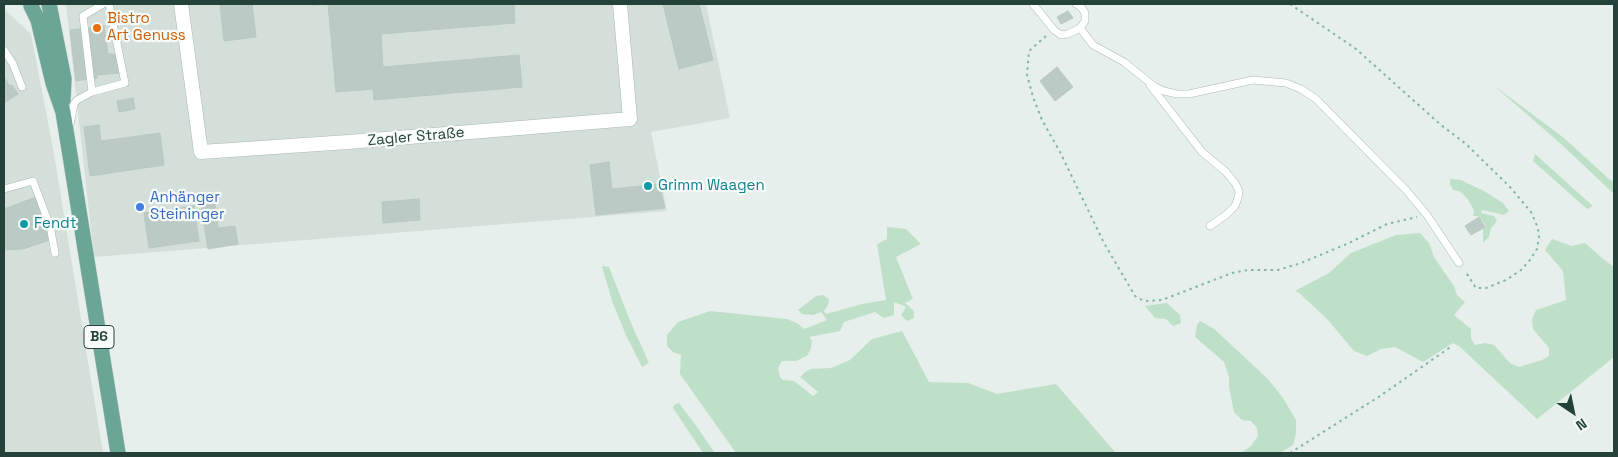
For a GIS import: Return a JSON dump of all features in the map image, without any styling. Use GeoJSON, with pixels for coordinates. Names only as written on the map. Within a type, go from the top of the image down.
{"type":"FeatureCollection","features":[{"type":"Feature","properties":{"kind":"main road","name":"B6"},"geometry":{"type":"LineString","coordinates":[[37,4],[38,20],[63,112],[118,453]]}},
{"type":"Feature","properties":{"kind":"street","name":"Zagler Straße"},"geometry":{"type":"LineString","coordinates":[[181,4],[201,152],[630,119],[620,4]]}},
{"type":"Feature","properties":{"kind":"lane"},"geometry":{"type":"LineString","coordinates":[[92,92],[83,16],[103,4]]}},
{"type":"Feature","properties":{"kind":"lane"},"geometry":{"type":"LineString","coordinates":[[67,138],[74,104],[82,96],[124,83],[109,4]]}},
{"type":"Feature","properties":{"kind":"lane"},"geometry":{"type":"LineString","coordinates":[[1032,4],[1054,30],[1061,35],[1080,28],[1085,21],[1085,13],[1076,4]]}},
{"type":"Feature","properties":{"kind":"lane"},"geometry":{"type":"LineString","coordinates":[[1080,28],[1094,45],[1124,62],[1144,76],[1155,87],[1164,91],[1189,94],[1253,80],[1286,82],[1301,89],[1316,100],[1406,190],[1427,215],[1459,263]]}},
{"type":"Feature","properties":{"kind":"lane"},"geometry":{"type":"LineString","coordinates":[[4,50],[14,64],[22,87]]}},
{"type":"Feature","properties":{"kind":"lane"},"geometry":{"type":"LineString","coordinates":[[1144,76],[1202,152],[1226,172],[1239,191],[1235,206],[1210,226]]}},
{"type":"Feature","properties":{"kind":"lane"},"geometry":{"type":"LineString","coordinates":[[4,189],[33,182],[50,226],[56,253]]}},
{"type":"Feature","properties":{"kind":"path"},"geometry":{"type":"LineString","coordinates":[[1290,4],[1356,49],[1441,125],[1466,144],[1510,187],[1531,212],[1540,237],[1537,249],[1521,270],[1506,280],[1486,288],[1476,288],[1459,263]]}},
{"type":"Feature","properties":{"kind":"path"},"geometry":{"type":"LineString","coordinates":[[1054,30],[1029,51],[1027,75],[1033,98],[1042,120],[1060,152],[1104,243],[1135,296],[1142,300],[1162,300],[1232,273],[1278,270],[1349,243],[1387,224],[1427,215]]}},
{"type":"Feature","properties":{"kind":"path"},"geometry":{"type":"LineString","coordinates":[[1290,453],[1380,396],[1452,346]]}},
{"type":"Feature","properties":{"kind":"shaded area"},"geometry":{"type":"Polygon","coordinates":[[[66,4],[706,4],[730,118],[651,132],[667,211],[94,257],[66,4]]]}},
{"type":"Feature","properties":{"kind":"shaded area"},"geometry":{"type":"Polygon","coordinates":[[[4,9],[31,34],[53,148],[103,453],[4,453],[4,9]]]}},
{"type":"Feature","properties":{"kind":"green space"},"geometry":{"type":"Polygon","coordinates":[[[1492,84],[1564,138],[1614,182],[1614,194],[1561,144],[1492,84]]]}},
{"type":"Feature","properties":{"kind":"green space"},"geometry":{"type":"Polygon","coordinates":[[[1535,154],[1593,206],[1587,209],[1533,161],[1535,154]]]}},
{"type":"Feature","properties":{"kind":"green space"},"geometry":{"type":"Polygon","coordinates":[[[1450,179],[1461,180],[1484,191],[1503,203],[1509,211],[1504,215],[1482,210],[1481,213],[1494,216],[1497,221],[1491,228],[1489,237],[1483,243],[1483,229],[1486,226],[1479,216],[1473,216],[1474,210],[1466,197],[1459,191],[1453,190],[1450,179]]]}},
{"type":"Feature","properties":{"kind":"green space"},"geometry":{"type":"Polygon","coordinates":[[[887,227],[906,229],[921,244],[896,257],[913,299],[905,303],[914,311],[914,318],[907,321],[901,315],[906,307],[894,302],[894,315],[884,318],[875,312],[844,322],[840,331],[809,337],[812,341],[807,356],[796,361],[782,361],[778,368],[780,377],[783,380],[794,381],[813,396],[818,392],[800,377],[805,372],[811,369],[831,368],[850,360],[872,339],[902,331],[929,382],[968,383],[997,394],[1056,384],[1116,453],[736,453],[680,374],[681,355],[673,352],[667,346],[667,335],[678,322],[710,311],[787,319],[797,323],[804,329],[827,320],[821,312],[813,315],[802,314],[798,310],[816,296],[823,295],[829,299],[824,311],[826,314],[862,304],[886,300],[877,244],[887,239],[887,227]]]}},
{"type":"Feature","properties":{"kind":"green space"},"geometry":{"type":"Polygon","coordinates":[[[1420,233],[1429,243],[1434,257],[1454,286],[1457,295],[1465,302],[1454,315],[1471,329],[1471,338],[1475,345],[1485,343],[1494,345],[1510,363],[1519,367],[1549,356],[1549,348],[1533,329],[1532,319],[1536,310],[1566,300],[1563,271],[1545,250],[1552,239],[1572,246],[1585,243],[1614,267],[1614,357],[1537,419],[1459,346],[1453,343],[1423,362],[1395,347],[1381,349],[1367,356],[1354,351],[1327,319],[1295,291],[1329,273],[1351,253],[1396,235],[1420,233]]]}},
{"type":"Feature","properties":{"kind":"green space"},"geometry":{"type":"Polygon","coordinates":[[[602,266],[609,267],[649,363],[642,367],[612,301],[602,266]]]}},
{"type":"Feature","properties":{"kind":"green space"},"geometry":{"type":"Polygon","coordinates":[[[1167,303],[1180,315],[1181,323],[1173,326],[1166,319],[1155,318],[1145,306],[1167,303]]]}},
{"type":"Feature","properties":{"kind":"green space"},"geometry":{"type":"Polygon","coordinates":[[[1200,321],[1213,328],[1268,379],[1283,398],[1296,420],[1296,434],[1293,445],[1280,453],[1241,453],[1251,446],[1258,436],[1257,428],[1251,421],[1242,420],[1234,412],[1229,377],[1224,362],[1195,337],[1197,325],[1200,321]]]}},
{"type":"Feature","properties":{"kind":"green space"},"geometry":{"type":"Polygon","coordinates":[[[679,403],[715,453],[703,453],[673,408],[674,405],[679,403]]]}},
{"type":"Feature","properties":{"kind":"building"},"geometry":{"type":"Polygon","coordinates":[[[220,4],[252,4],[256,37],[224,41],[220,4]]]}},
{"type":"Feature","properties":{"kind":"building"},"geometry":{"type":"Polygon","coordinates":[[[328,4],[514,4],[515,23],[381,34],[383,67],[519,55],[522,87],[374,100],[373,89],[336,92],[328,4]]]}},
{"type":"Feature","properties":{"kind":"building"},"geometry":{"type":"Polygon","coordinates":[[[663,4],[699,4],[713,60],[679,69],[663,4]]]}},
{"type":"Feature","properties":{"kind":"building"},"geometry":{"type":"Polygon","coordinates":[[[1068,11],[1073,18],[1061,24],[1057,17],[1068,11]]]}},
{"type":"Feature","properties":{"kind":"building"},"geometry":{"type":"Polygon","coordinates":[[[104,26],[108,54],[116,54],[119,73],[97,75],[90,28],[104,26]]]}},
{"type":"Feature","properties":{"kind":"building"},"geometry":{"type":"Polygon","coordinates":[[[90,28],[97,78],[76,81],[70,30],[90,28]]]}},
{"type":"Feature","properties":{"kind":"building"},"geometry":{"type":"Polygon","coordinates":[[[1057,67],[1073,87],[1055,101],[1040,81],[1057,67]]]}},
{"type":"Feature","properties":{"kind":"building"},"geometry":{"type":"Polygon","coordinates":[[[4,77],[18,94],[4,103],[4,77]]]}},
{"type":"Feature","properties":{"kind":"building"},"geometry":{"type":"Polygon","coordinates":[[[133,98],[135,109],[119,112],[117,101],[133,98]]]}},
{"type":"Feature","properties":{"kind":"building"},"geometry":{"type":"Polygon","coordinates":[[[99,125],[101,141],[160,133],[164,165],[90,176],[84,127],[99,125]]]}},
{"type":"Feature","properties":{"kind":"building","name":"Grimm Waagen"},"geometry":{"type":"Polygon","coordinates":[[[609,162],[612,189],[659,184],[665,208],[596,215],[590,165],[609,162]]]}},
{"type":"Feature","properties":{"kind":"building","name":"Fendt"},"geometry":{"type":"Polygon","coordinates":[[[36,197],[50,240],[23,249],[4,250],[4,209],[36,197]]]}},
{"type":"Feature","properties":{"kind":"building"},"geometry":{"type":"Polygon","coordinates":[[[419,199],[420,220],[383,223],[382,202],[419,199]]]}},
{"type":"Feature","properties":{"kind":"building"},"geometry":{"type":"Polygon","coordinates":[[[215,204],[218,228],[235,226],[238,244],[208,249],[201,206],[215,204]]]}},
{"type":"Feature","properties":{"kind":"building"},"geometry":{"type":"Polygon","coordinates":[[[194,206],[199,241],[149,248],[144,213],[194,206]]]}},
{"type":"Feature","properties":{"kind":"building"},"geometry":{"type":"Polygon","coordinates":[[[1479,217],[1485,227],[1471,235],[1465,226],[1479,217]]]}},
{"type":"Feature","properties":{"kind":"place","name":"Bistro Art Genuss"},"geometry":{"type":"Point","coordinates":[97,28]}},
{"type":"Feature","properties":{"kind":"place","name":"Grimm Waagen"},"geometry":{"type":"Point","coordinates":[648,186]}},
{"type":"Feature","properties":{"kind":"place","name":"Anhänger Steininger"},"geometry":{"type":"Point","coordinates":[140,207]}},
{"type":"Feature","properties":{"kind":"place","name":"Fendt"},"geometry":{"type":"Point","coordinates":[24,224]}}]}
